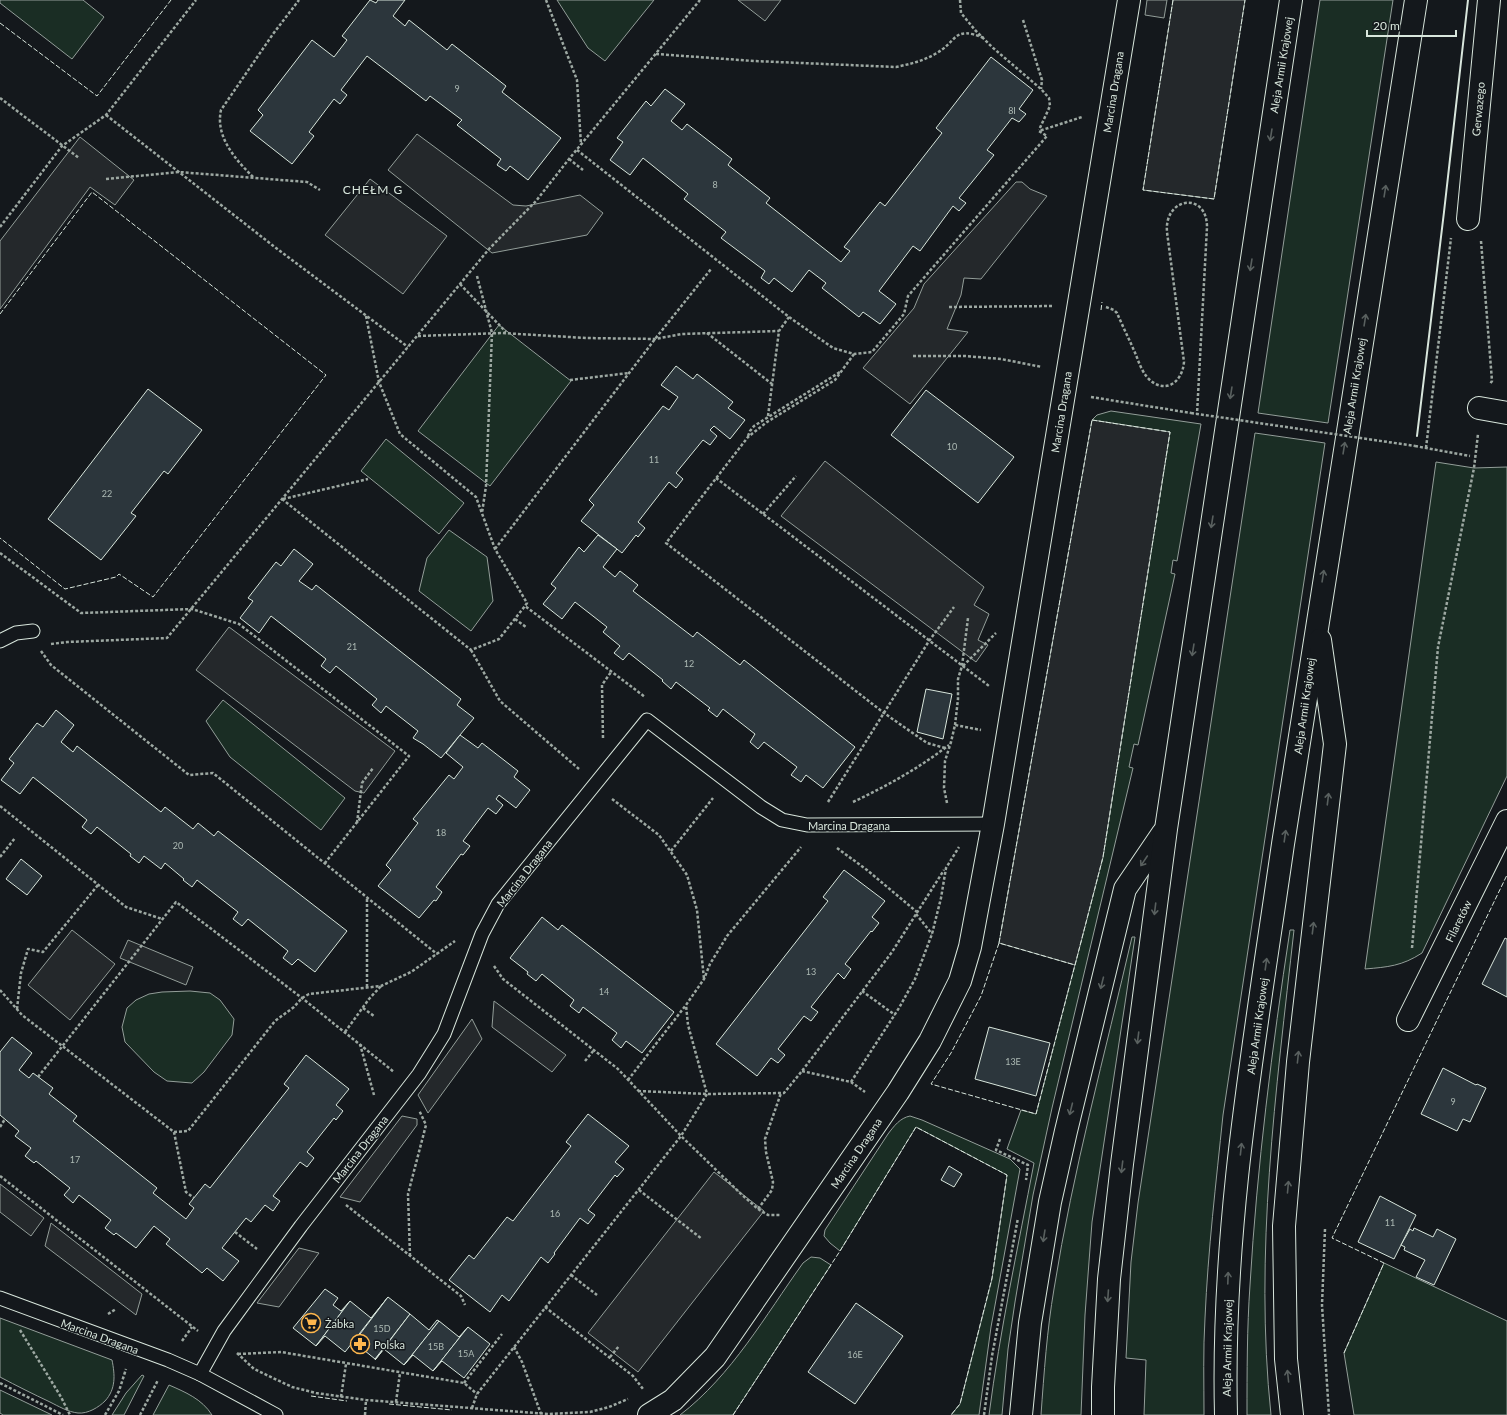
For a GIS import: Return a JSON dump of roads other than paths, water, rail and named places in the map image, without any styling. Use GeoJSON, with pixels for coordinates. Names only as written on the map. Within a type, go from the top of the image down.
{"type":"FeatureCollection","features":[{"type":"Feature","properties":{"kind":"main road","name":"Marcina Dragana"},"geometry":{"type":"LineString","coordinates":[[649,1415],[673,1400],[715,1357],[898,1092],[930,1041],[960,981],[970,947],[993,824],[1129,0]]}},
{"type":"Feature","properties":{"kind":"main road","name":"Aleja Armii Krajowej"},"geometry":{"type":"LineString","coordinates":[[1103,1415],[1103,1387],[1110,1279],[1122,1164],[1166,829],[1291,0]]}},
{"type":"Feature","properties":{"kind":"main road","name":"Aleja Armii Krajowej"},"geometry":{"type":"LineString","coordinates":[[1226,1415],[1225,1383],[1229,1264],[1246,1097],[1317,615],[1416,0]]}},
{"type":"Feature","properties":{"kind":"main road","name":"Gerwazego"},"geometry":{"type":"LineString","coordinates":[[1468,218],[1489,0]]}},
{"type":"Feature","properties":{"kind":"main road"},"geometry":{"type":"LineString","coordinates":[[1479,408],[1507,413]]}},
{"type":"Feature","properties":{"kind":"main road"},"geometry":{"type":"LineString","coordinates":[[1292,1415],[1286,1359],[1284,1226],[1298,1062],[1335,744],[1317,615]]}},
{"type":"Feature","properties":{"kind":"main road","name":"Filaretów"},"geometry":{"type":"LineString","coordinates":[[1408,1020],[1507,821]]}},
{"type":"Feature","properties":{"kind":"main road"},"geometry":{"type":"LineString","coordinates":[[1021,1415],[1030,1323],[1050,1202],[1123,897],[1125,889],[1166,829]]}},
{"type":"Feature","properties":{"kind":"lane"},"geometry":{"type":"LineString","coordinates":[[0,641],[16,633],[33,631]]}},
{"type":"Feature","properties":{"kind":"lane","name":"Marcina Dragana"},"geometry":{"type":"LineString","coordinates":[[200,1374],[224,1331],[419,1074],[444,1034],[482,934],[498,904],[647,720],[761,807],[782,820],[807,825],[813,829],[993,824]]}},
{"type":"Feature","properties":{"kind":"lane","name":"Marcina Dragana"},"geometry":{"type":"LineString","coordinates":[[0,1298],[168,1360],[200,1374],[276,1415]]}},
{"type":"Feature","properties":{"kind":"place","name":"Żabka"},"geometry":{"type":"Point","coordinates":[311,1323]}},
{"type":"Feature","properties":{"kind":"place","name":"Polska"},"geometry":{"type":"Point","coordinates":[360,1344]}},
{"type":"Feature","properties":{"kind":"district","name":"CHEŁM G"},"geometry":{"type":"Point","coordinates":[373,189]}}]}
